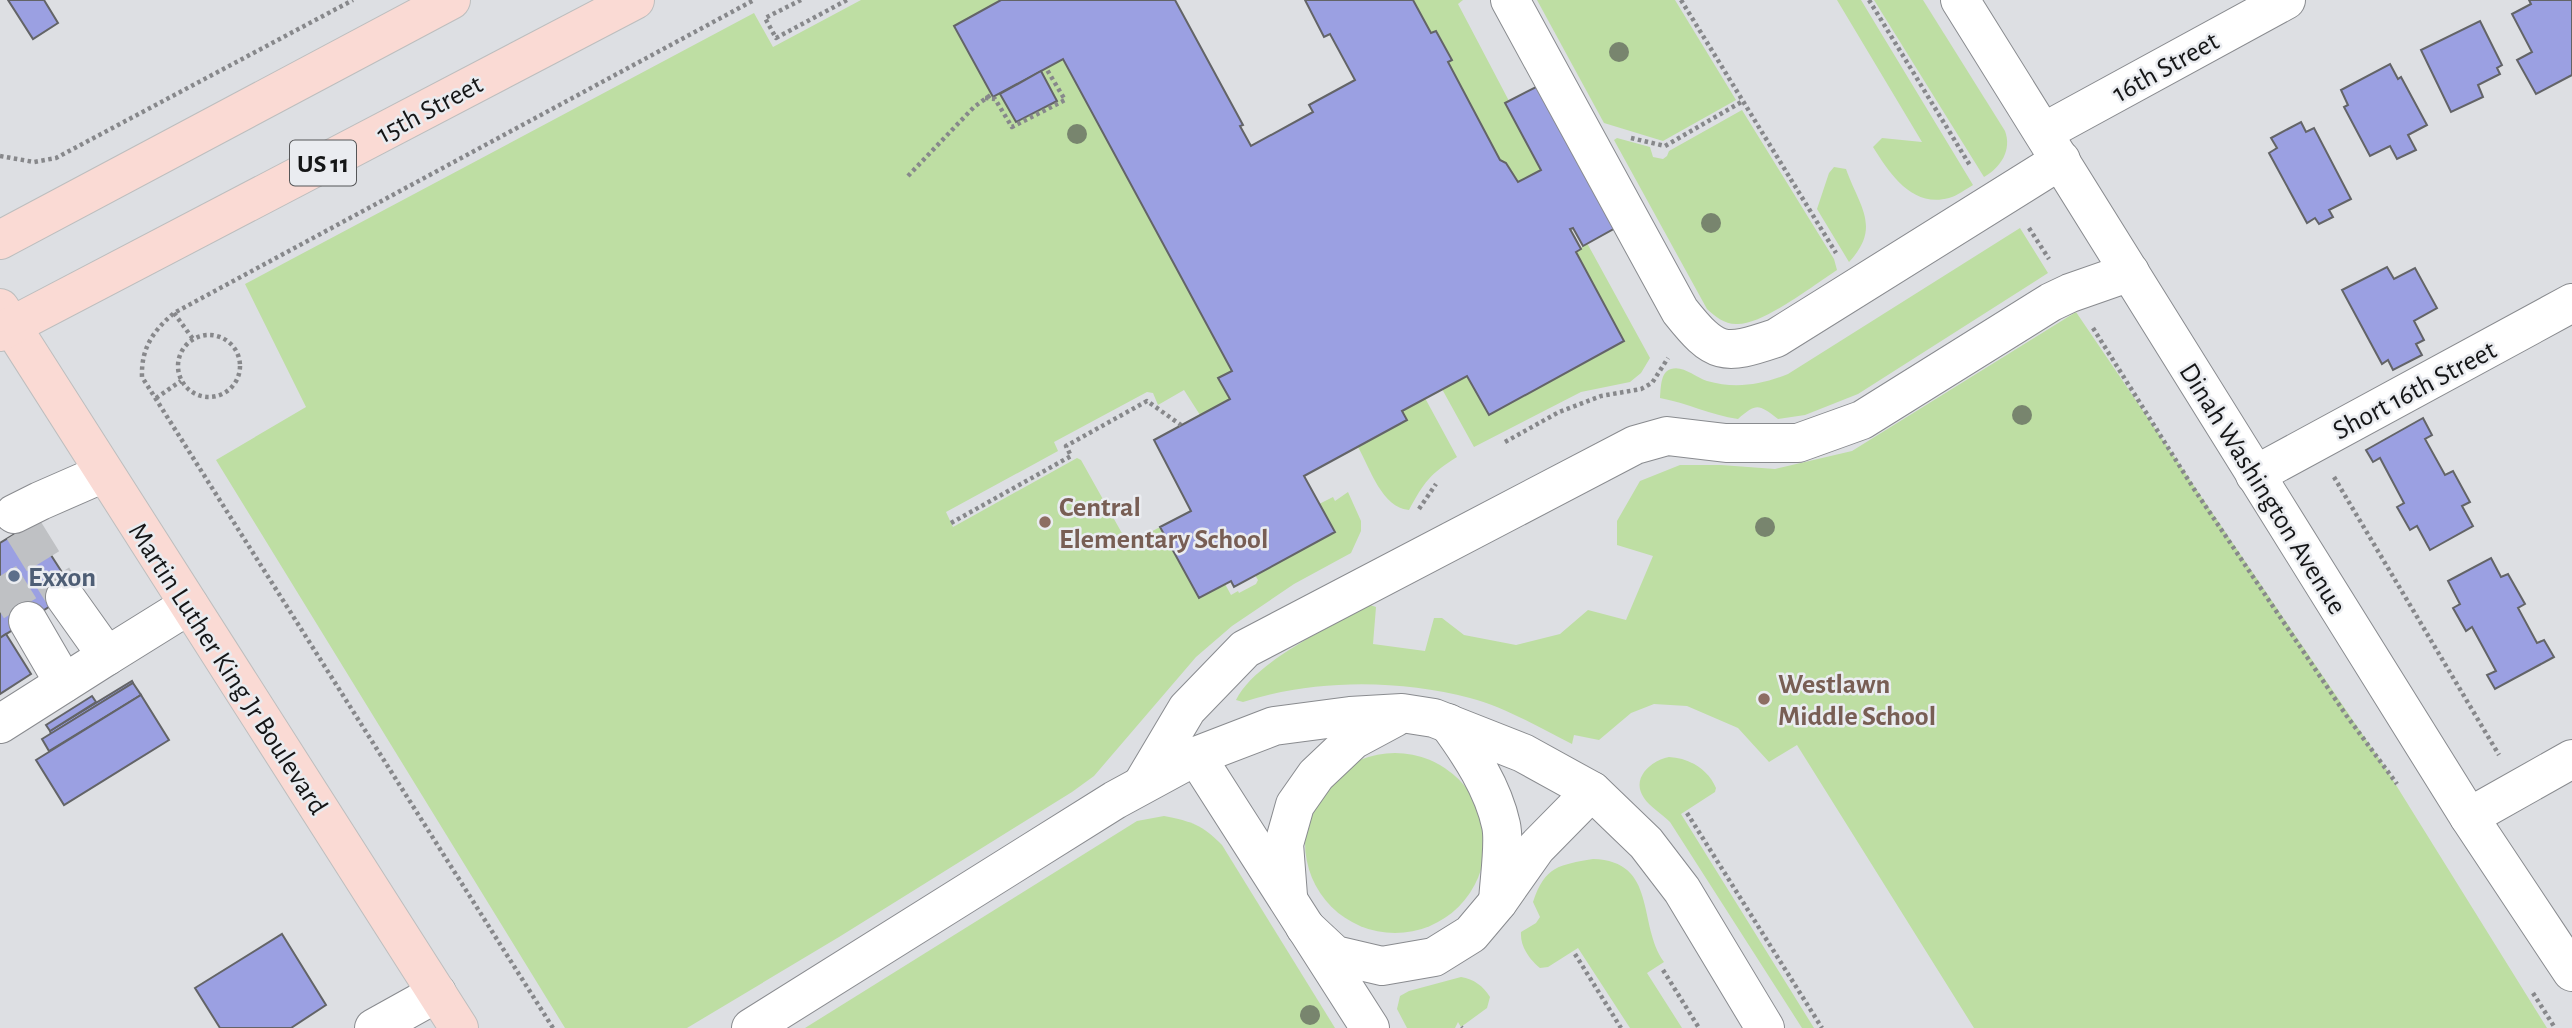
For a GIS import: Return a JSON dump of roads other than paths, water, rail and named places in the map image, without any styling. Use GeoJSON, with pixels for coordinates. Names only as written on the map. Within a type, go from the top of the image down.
{"type":"FeatureCollection","features":[{"type":"Feature","properties":{"kind":"main road"},"geometry":{"type":"LineString","coordinates":[[0,240],[451,0]]}},
{"type":"Feature","properties":{"kind":"main road","name":"15th Street"},"geometry":{"type":"LineString","coordinates":[[4,322],[635,0]]}},
{"type":"Feature","properties":{"kind":"main road","name":"Martin Luther King Jr Boulevard"},"geometry":{"type":"LineString","coordinates":[[4,322],[104,473],[459,1028]]}},
{"type":"Feature","properties":{"kind":"street","name":"16th Street"},"geometry":{"type":"LineString","coordinates":[[1510,0],[1681,311],[1701,337],[1719,349],[1744,349],[1776,338],[1994,202],[2052,146],[2286,0]]}},
{"type":"Feature","properties":{"kind":"street","name":"Dinah Washington Avenue"},"geometry":{"type":"LineString","coordinates":[[1960,0],[2469,817],[2572,972]]}},
{"type":"Feature","properties":{"kind":"street"},"geometry":{"type":"LineString","coordinates":[[1142,785],[1187,709],[1245,649],[1635,445],[1667,436],[1726,443],[1798,443],[1862,420],[2051,302],[2130,272]]}},
{"type":"Feature","properties":{"kind":"street","name":"Short 16th Street"},"geometry":{"type":"LineString","coordinates":[[2255,474],[2572,303]]}},
{"type":"Feature","properties":{"kind":"street"},"geometry":{"type":"LineString","coordinates":[[12,516],[40,500],[104,473]]}},
{"type":"Feature","properties":{"kind":"street"},"geometry":{"type":"LineString","coordinates":[[65,597],[107,656]]}},
{"type":"Feature","properties":{"kind":"street"},"geometry":{"type":"LineString","coordinates":[[0,724],[189,605]]}},
{"type":"Feature","properties":{"kind":"street"},"geometry":{"type":"LineString","coordinates":[[28,621],[64,683]]}},
{"type":"Feature","properties":{"kind":"street"},"geometry":{"type":"LineString","coordinates":[[751,1028],[1142,785],[1196,756],[1274,726],[1350,716],[1402,713],[1434,718],[1523,753],[1592,792],[1646,843],[1682,890],[1765,1028]]}},
{"type":"Feature","properties":{"kind":"street"},"geometry":{"type":"LineString","coordinates":[[1402,713],[1353,740],[1316,775],[1295,805],[1284,844],[1297,915],[1335,955],[1382,966],[1434,957],[1471,934],[1498,902],[1536,848],[1592,792]]}},
{"type":"Feature","properties":{"kind":"street"},"geometry":{"type":"LineString","coordinates":[[1448,723],[1464,745],[1489,790],[1502,827],[1498,902]]}},
{"type":"Feature","properties":{"kind":"street"},"geometry":{"type":"LineString","coordinates":[[1196,756],[1370,1028]]}},
{"type":"Feature","properties":{"kind":"street"},"geometry":{"type":"LineString","coordinates":[[2469,817],[2572,760]]}},
{"type":"Feature","properties":{"kind":"street"},"geometry":{"type":"LineString","coordinates":[[374,1028],[437,993]]}},
{"type":"Feature","properties":{"kind":"tunnel"},"geometry":{"type":"LineString","coordinates":[[23,529],[65,597]]}},
{"type":"Feature","properties":{"kind":"tunnel"},"geometry":{"type":"LineString","coordinates":[[0,576],[28,621]]}},
{"type":"Feature","properties":{"kind":"place","name":"Central Elementary School"},"geometry":{"type":"Point","coordinates":[1045,522]}},
{"type":"Feature","properties":{"kind":"place","name":"Exxon"},"geometry":{"type":"Point","coordinates":[14,576]}},
{"type":"Feature","properties":{"kind":"place","name":"Westlawn Middle School"},"geometry":{"type":"Point","coordinates":[1764,699]}}]}
